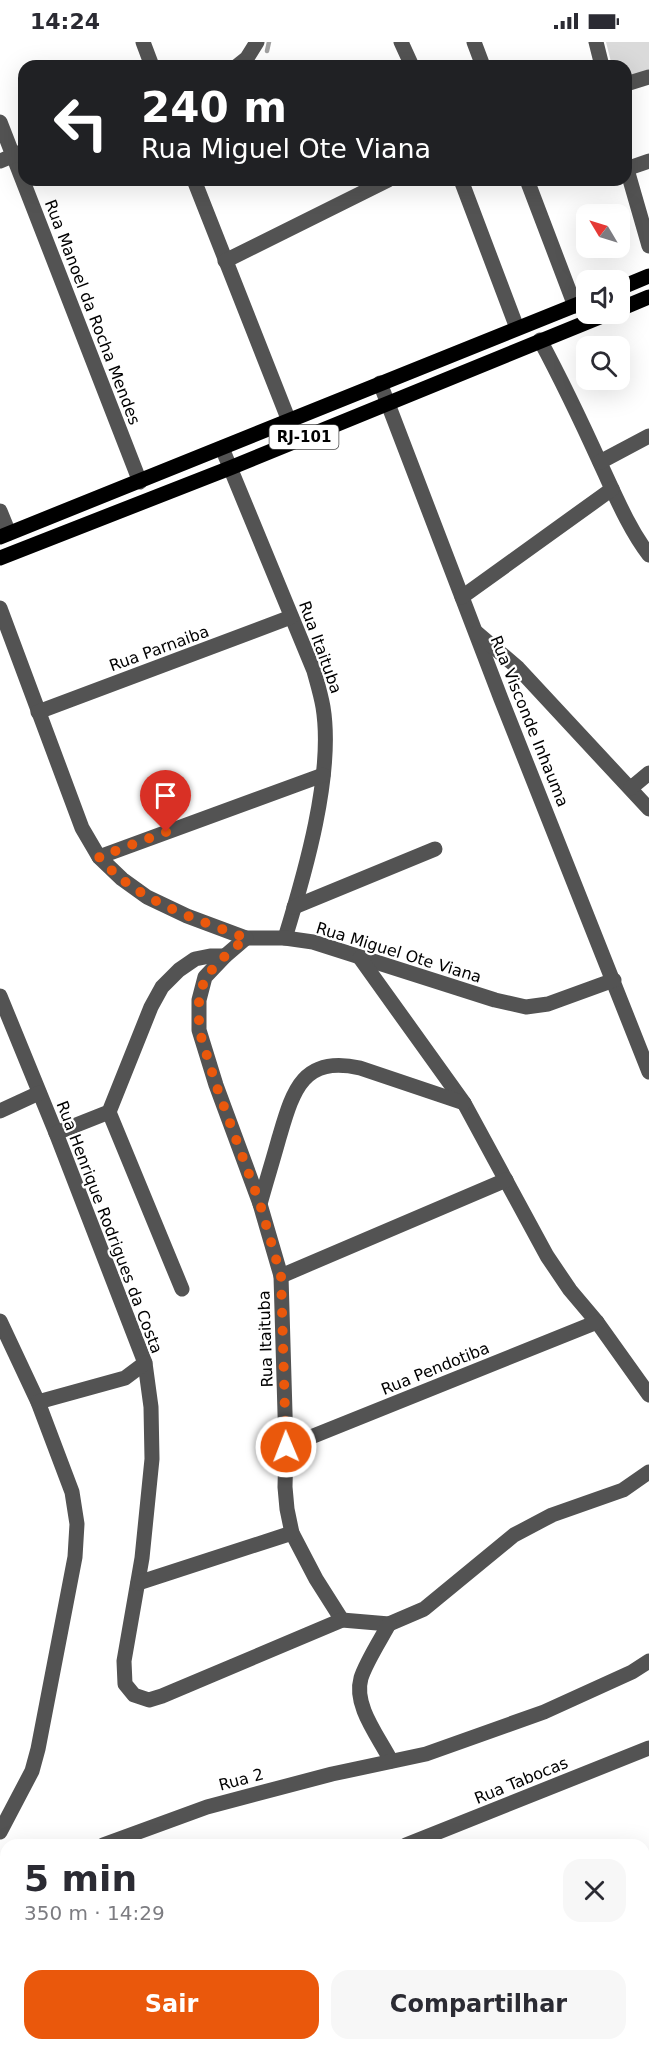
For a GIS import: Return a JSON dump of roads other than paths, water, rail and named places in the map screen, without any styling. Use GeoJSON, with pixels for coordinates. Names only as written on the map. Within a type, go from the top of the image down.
{"type":"FeatureCollection","features":[{"type":"Feature","properties":{"kind":"main road"},"geometry":{"type":"LineString","coordinates":[[630,284],[649,276]]}},
{"type":"Feature","properties":{"kind":"main road"},"geometry":{"type":"LineString","coordinates":[[630,305],[649,297]]}},
{"type":"Feature","properties":{"kind":"main road","name":"RJ-101"},"geometry":{"type":"LineString","coordinates":[[5,535],[576,305]]}},
{"type":"Feature","properties":{"kind":"main road","name":"RJ-101"},"geometry":{"type":"LineString","coordinates":[[0,558],[230,468],[581,324]]}},
{"type":"Feature","properties":{"kind":"street"},"geometry":{"type":"LineString","coordinates":[[143,42],[150,60]]}},
{"type":"Feature","properties":{"kind":"street"},"geometry":{"type":"LineString","coordinates":[[242,60],[244,42]]}},
{"type":"Feature","properties":{"kind":"street"},"geometry":{"type":"LineString","coordinates":[[244,60],[257,42]]}},
{"type":"Feature","properties":{"kind":"street"},"geometry":{"type":"LineString","coordinates":[[401,42],[409,60]]}},
{"type":"Feature","properties":{"kind":"street"},"geometry":{"type":"LineString","coordinates":[[474,42],[481,60]]}},
{"type":"Feature","properties":{"kind":"street"},"geometry":{"type":"LineString","coordinates":[[596,42],[600,60]]}},
{"type":"Feature","properties":{"kind":"street"},"geometry":{"type":"LineString","coordinates":[[632,82],[649,77]]}},
{"type":"Feature","properties":{"kind":"street","name":"Rua Manoel da Rocha Mendes"},"geometry":{"type":"LineString","coordinates":[[0,122],[18,171]]}},
{"type":"Feature","properties":{"kind":"street"},"geometry":{"type":"LineString","coordinates":[[632,165],[649,161]]}},
{"type":"Feature","properties":{"kind":"street","name":"Rua Manoel da Rocha Mendes"},"geometry":{"type":"LineString","coordinates":[[24,186],[140,482]]}},
{"type":"Feature","properties":{"kind":"street"},"geometry":{"type":"LineString","coordinates":[[196,186],[289,421]]}},
{"type":"Feature","properties":{"kind":"street"},"geometry":{"type":"LineString","coordinates":[[225,261],[376,186]]}},
{"type":"Feature","properties":{"kind":"street"},"geometry":{"type":"LineString","coordinates":[[463,186],[518,328]]}},
{"type":"Feature","properties":{"kind":"street"},"geometry":{"type":"LineString","coordinates":[[530,186],[576,292]]}},
{"type":"Feature","properties":{"kind":"street"},"geometry":{"type":"LineString","coordinates":[[632,186],[647,236]]}},
{"type":"Feature","properties":{"kind":"street"},"geometry":{"type":"LineString","coordinates":[[540,340],[612,489],[649,555]]}},
{"type":"Feature","properties":{"kind":"street","name":"Rua Visconde Inhauma"},"geometry":{"type":"LineString","coordinates":[[380,383],[649,1071]]}},
{"type":"Feature","properties":{"kind":"street"},"geometry":{"type":"LineString","coordinates":[[600,462],[649,436]]}},
{"type":"Feature","properties":{"kind":"street","name":"Rua Itaituba"},"geometry":{"type":"LineString","coordinates":[[222,448],[314,671],[323,706],[326,738],[323,775],[310,842],[285,938]]}},
{"type":"Feature","properties":{"kind":"street"},"geometry":{"type":"LineString","coordinates":[[462,597],[612,489]]}},
{"type":"Feature","properties":{"kind":"street"},"geometry":{"type":"LineString","coordinates":[[0,511],[5,535]]}},
{"type":"Feature","properties":{"kind":"street","name":"Rua Miguel Ote Viana"},"geometry":{"type":"LineString","coordinates":[[0,608],[82,828],[99,857],[122,879],[147,897],[187,916],[246,938],[285,938],[313,942],[495,1000],[526,1007],[548,1004],[614,980]]}},
{"type":"Feature","properties":{"kind":"street","name":"Rua Parnaiba"},"geometry":{"type":"LineString","coordinates":[[38,712],[291,617]]}},
{"type":"Feature","properties":{"kind":"street"},"geometry":{"type":"LineString","coordinates":[[476,632],[518,668],[649,809]]}},
{"type":"Feature","properties":{"kind":"street"},"geometry":{"type":"LineString","coordinates":[[631,788],[649,773]]}},
{"type":"Feature","properties":{"kind":"street"},"geometry":{"type":"LineString","coordinates":[[99,857],[323,775]]}},
{"type":"Feature","properties":{"kind":"street"},"geometry":{"type":"LineString","coordinates":[[294,907],[435,849]]}},
{"type":"Feature","properties":{"kind":"street","name":"Rua Itaituba"},"geometry":{"type":"LineString","coordinates":[[246,938],[205,977],[199,1000],[199,1030],[216,1085],[260,1204],[281,1276],[285,1487],[292,1533],[316,1579],[342,1620]]}},
{"type":"Feature","properties":{"kind":"street"},"geometry":{"type":"LineString","coordinates":[[182,1289],[109,1112],[151,1007],[162,987],[179,970],[195,959],[225,956]]}},
{"type":"Feature","properties":{"kind":"street"},"geometry":{"type":"LineString","coordinates":[[360,958],[464,1103],[547,1256],[649,1395]]}},
{"type":"Feature","properties":{"kind":"street","name":"Rua Henrique Rodrigues da Costa"},"geometry":{"type":"LineString","coordinates":[[0,996],[145,1363],[151,1407],[152,1459],[138,1583],[124,1661],[125,1684],[134,1695],[149,1700],[342,1620]]}},
{"type":"Feature","properties":{"kind":"street"},"geometry":{"type":"LineString","coordinates":[[260,1204],[289,1103],[297,1087],[310,1074],[327,1066],[343,1064],[464,1103]]}},
{"type":"Feature","properties":{"kind":"street"},"geometry":{"type":"LineString","coordinates":[[0,1111],[39,1093]]}},
{"type":"Feature","properties":{"kind":"street"},"geometry":{"type":"LineString","coordinates":[[56,1133],[109,1112]]}},
{"type":"Feature","properties":{"kind":"street"},"geometry":{"type":"LineString","coordinates":[[281,1276],[506,1180]]}},
{"type":"Feature","properties":{"kind":"street"},"geometry":{"type":"LineString","coordinates":[[0,1321],[38,1402],[72,1491],[77,1524],[75,1557],[38,1749],[32,1771],[5,1810],[0,1832]]}},
{"type":"Feature","properties":{"kind":"street","name":"Rua Pendotiba"},"geometry":{"type":"LineString","coordinates":[[286,1447],[597,1322]]}},
{"type":"Feature","properties":{"kind":"street"},"geometry":{"type":"LineString","coordinates":[[38,1402],[124,1378],[145,1363]]}},
{"type":"Feature","properties":{"kind":"street"},"geometry":{"type":"LineString","coordinates":[[342,1620],[389,1624],[424,1609],[514,1535],[552,1515],[623,1490],[649,1472]]}},
{"type":"Feature","properties":{"kind":"street"},"geometry":{"type":"LineString","coordinates":[[138,1583],[292,1533]]}},
{"type":"Feature","properties":{"kind":"street"},"geometry":{"type":"LineString","coordinates":[[389,1624],[361,1679],[360,1697],[365,1712],[391,1761],[426,1754],[544,1712],[632,1672],[649,1661]]}},
{"type":"Feature","properties":{"kind":"street","name":"Rua Tabocas"},"geometry":{"type":"LineString","coordinates":[[421,1839],[649,1748]]}},
{"type":"Feature","properties":{"kind":"street","name":"Rua 2"},"geometry":{"type":"LineString","coordinates":[[119,1839],[207,1807],[391,1761]]}},
{"type":"Feature","properties":{"kind":"waterway"},"geometry":{"type":"LineString","coordinates":[[267,51],[269,42]]}}]}
